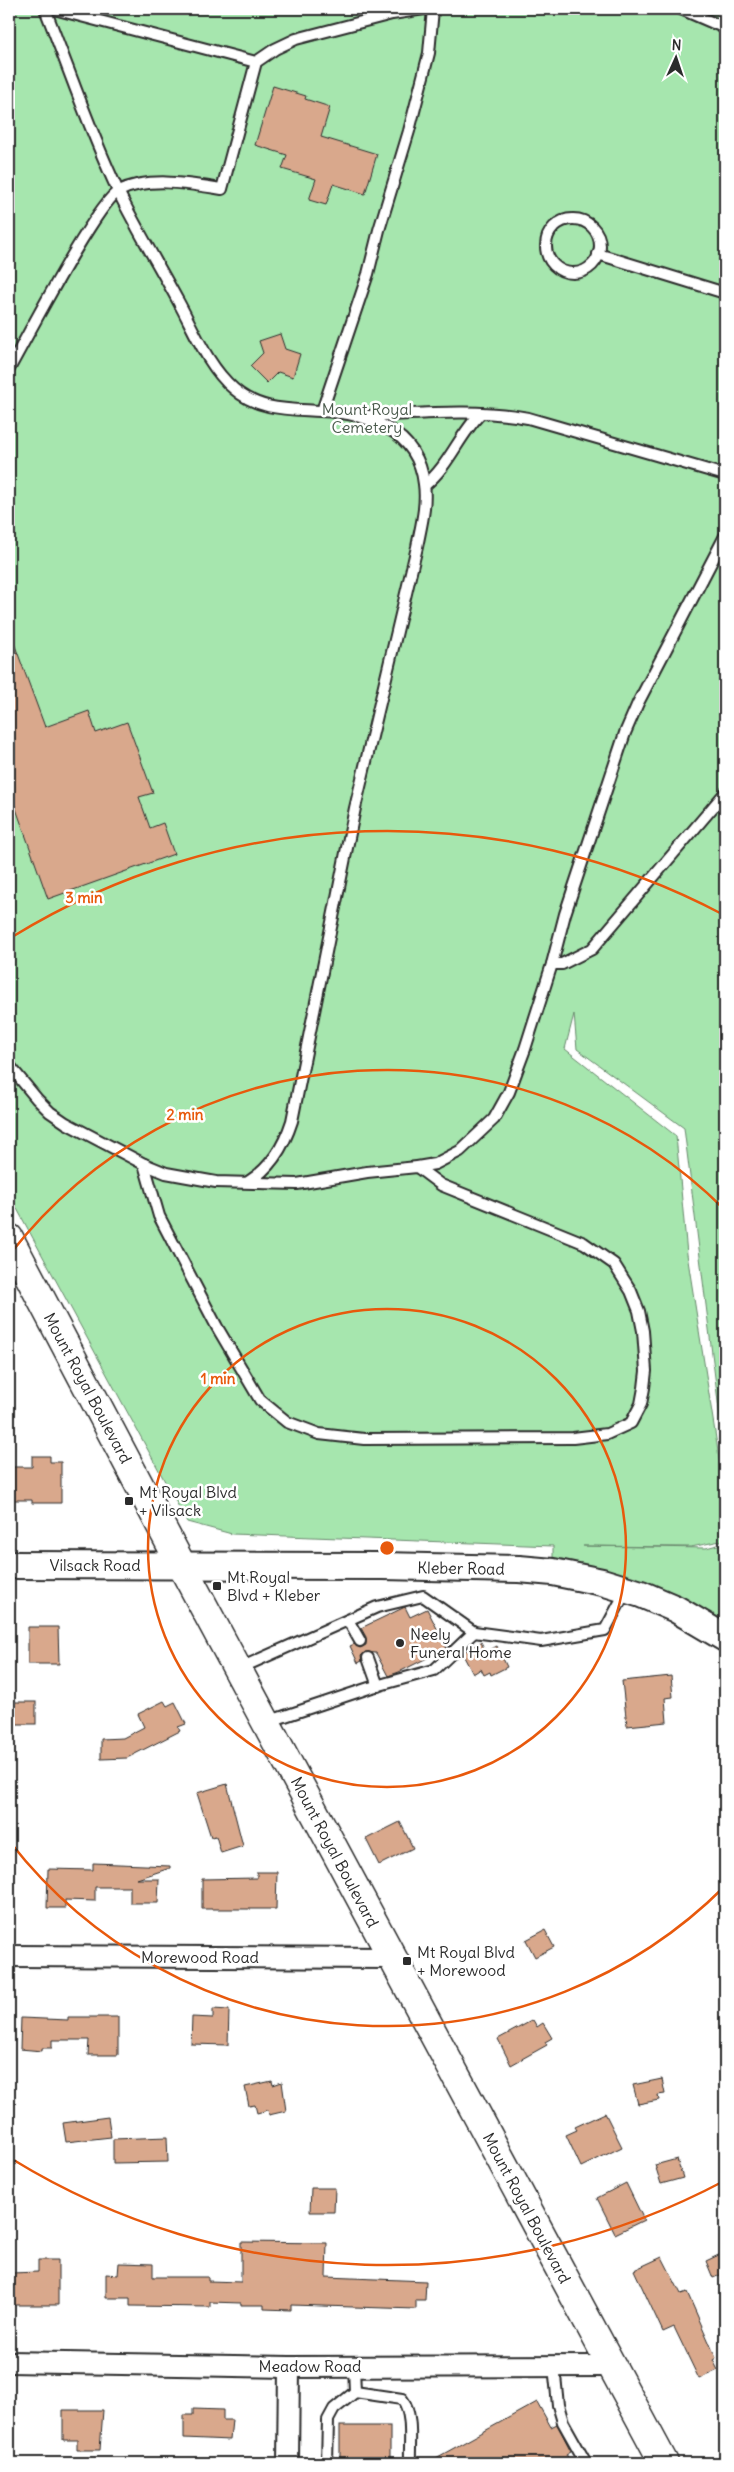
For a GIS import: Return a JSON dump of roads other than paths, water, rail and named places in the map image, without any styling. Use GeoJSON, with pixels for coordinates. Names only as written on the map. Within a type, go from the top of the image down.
{"type":"FeatureCollection","features":[{"type":"Feature","properties":{"kind":"main road","name":"Mount Royal Boulevard"},"geometry":{"type":"LineString","coordinates":[[9,1238],[182,1566],[664,2463]]}},
{"type":"Feature","properties":{"kind":"street","name":"Vilsack Road"},"geometry":{"type":"LineString","coordinates":[[9,1565],[182,1566]]}},
{"type":"Feature","properties":{"kind":"street","name":"Kleber Road"},"geometry":{"type":"LineString","coordinates":[[182,1566],[383,1566],[519,1569],[578,1576],[628,1589],[676,1609],[725,1638]]}},
{"type":"Feature","properties":{"kind":"street","name":"Morewood Road"},"geometry":{"type":"LineString","coordinates":[[9,1956],[392,1958]]}},
{"type":"Feature","properties":{"kind":"street","name":"Meadow Road"},"geometry":{"type":"LineString","coordinates":[[9,2362],[289,2367],[612,2366]]}},
{"type":"Feature","properties":{"kind":"street"},"geometry":{"type":"LineString","coordinates":[[288,2463],[289,2367]]}},
{"type":"Feature","properties":{"kind":"lane"},"geometry":{"type":"LineString","coordinates":[[45,9],[118,191],[205,352],[227,383],[252,402],[266,406],[363,416],[423,412],[481,413],[528,418],[725,475]]}},
{"type":"Feature","properties":{"kind":"lane"},"geometry":{"type":"LineString","coordinates":[[54,9],[256,62]]}},
{"type":"Feature","properties":{"kind":"lane"},"geometry":{"type":"LineString","coordinates":[[9,369],[97,215],[118,191],[136,186],[172,183],[222,189],[256,62],[275,49],[296,39],[374,18],[424,9]]}},
{"type":"Feature","properties":{"kind":"lane"},"geometry":{"type":"LineString","coordinates":[[322,411],[368,274],[379,230],[409,131],[429,53],[433,9]]}},
{"type":"Feature","properties":{"kind":"lane"},"geometry":{"type":"LineString","coordinates":[[681,9],[725,28]]}},
{"type":"Feature","properties":{"kind":"lane"},"geometry":{"type":"LineString","coordinates":[[573,219],[583,222],[592,227],[599,243],[598,254],[594,263],[583,271],[573,273],[564,271],[552,263],[548,257],[546,243],[548,235],[558,224],[573,219]]}},
{"type":"Feature","properties":{"kind":"lane"},"geometry":{"type":"LineString","coordinates":[[598,254],[725,293]]}},
{"type":"Feature","properties":{"kind":"lane"},"geometry":{"type":"LineString","coordinates":[[425,486],[436,477],[467,427],[481,413]]}},
{"type":"Feature","properties":{"kind":"lane"},"geometry":{"type":"LineString","coordinates":[[248,1182],[258,1176],[275,1157],[287,1137],[292,1121],[355,808],[417,547],[425,505],[425,486],[418,464],[405,442],[385,426],[363,416]]}},
{"type":"Feature","properties":{"kind":"lane"},"geometry":{"type":"LineString","coordinates":[[9,1065],[50,1112],[88,1135],[144,1164],[166,1173],[216,1182],[297,1184],[367,1172],[417,1168],[435,1164],[460,1152],[494,1119],[516,1074],[552,964],[564,914],[625,733],[638,703],[725,536]]}},
{"type":"Feature","properties":{"kind":"lane"},"geometry":{"type":"LineString","coordinates":[[552,964],[562,964],[592,949],[725,793]]}},
{"type":"Feature","properties":{"kind":"lane"},"geometry":{"type":"LineString","coordinates":[[144,1164],[159,1216],[217,1327],[260,1400],[287,1422],[319,1434],[364,1439],[572,1438],[608,1434],[631,1423],[641,1404],[644,1388],[644,1338],[639,1311],[631,1291],[614,1264],[584,1243],[440,1185],[417,1168]]}},
{"type":"Feature","properties":{"kind":"lane"},"geometry":{"type":"LineString","coordinates":[[238,1669],[377,1607],[422,1596],[474,1632],[541,1642],[605,1630],[628,1589]]}},
{"type":"Feature","properties":{"kind":"lane"},"geometry":{"type":"LineString","coordinates":[[348,1620],[360,1641]]}},
{"type":"Feature","properties":{"kind":"lane"},"geometry":{"type":"LineString","coordinates":[[266,1722],[434,1670],[474,1632]]}},
{"type":"Feature","properties":{"kind":"lane"},"geometry":{"type":"LineString","coordinates":[[368,1658],[378,1686]]}},
{"type":"Feature","properties":{"kind":"lane"},"geometry":{"type":"LineString","coordinates":[[554,2366],[558,2404],[563,2422],[586,2463]]}},
{"type":"Feature","properties":{"kind":"lane"},"geometry":{"type":"LineString","coordinates":[[354,2367],[355,2392]]}},
{"type":"Feature","properties":{"kind":"lane"},"geometry":{"type":"LineString","coordinates":[[327,2463],[328,2420],[334,2409],[355,2392],[394,2397],[402,2399],[406,2404],[410,2463]]}},
{"type":"Feature","properties":{"kind":"place","name":"Mt Royal Blvd + Vilsack"},"geometry":{"type":"Point","coordinates":[129,1501]}},
{"type":"Feature","properties":{"kind":"place","name":"Mt Royal Blvd + Kleber"},"geometry":{"type":"Point","coordinates":[217,1586]}},
{"type":"Feature","properties":{"kind":"place","name":"Neely Funeral Home"},"geometry":{"type":"Point","coordinates":[400,1643]}},
{"type":"Feature","properties":{"kind":"place","name":"Mt Royal Blvd + Morewood"},"geometry":{"type":"Point","coordinates":[407,1961]}},
{"type":"Feature","properties":{"kind":"park label","name":"Mount Royal Cemetery"},"geometry":{"type":"Point","coordinates":[367,418]}}]}
